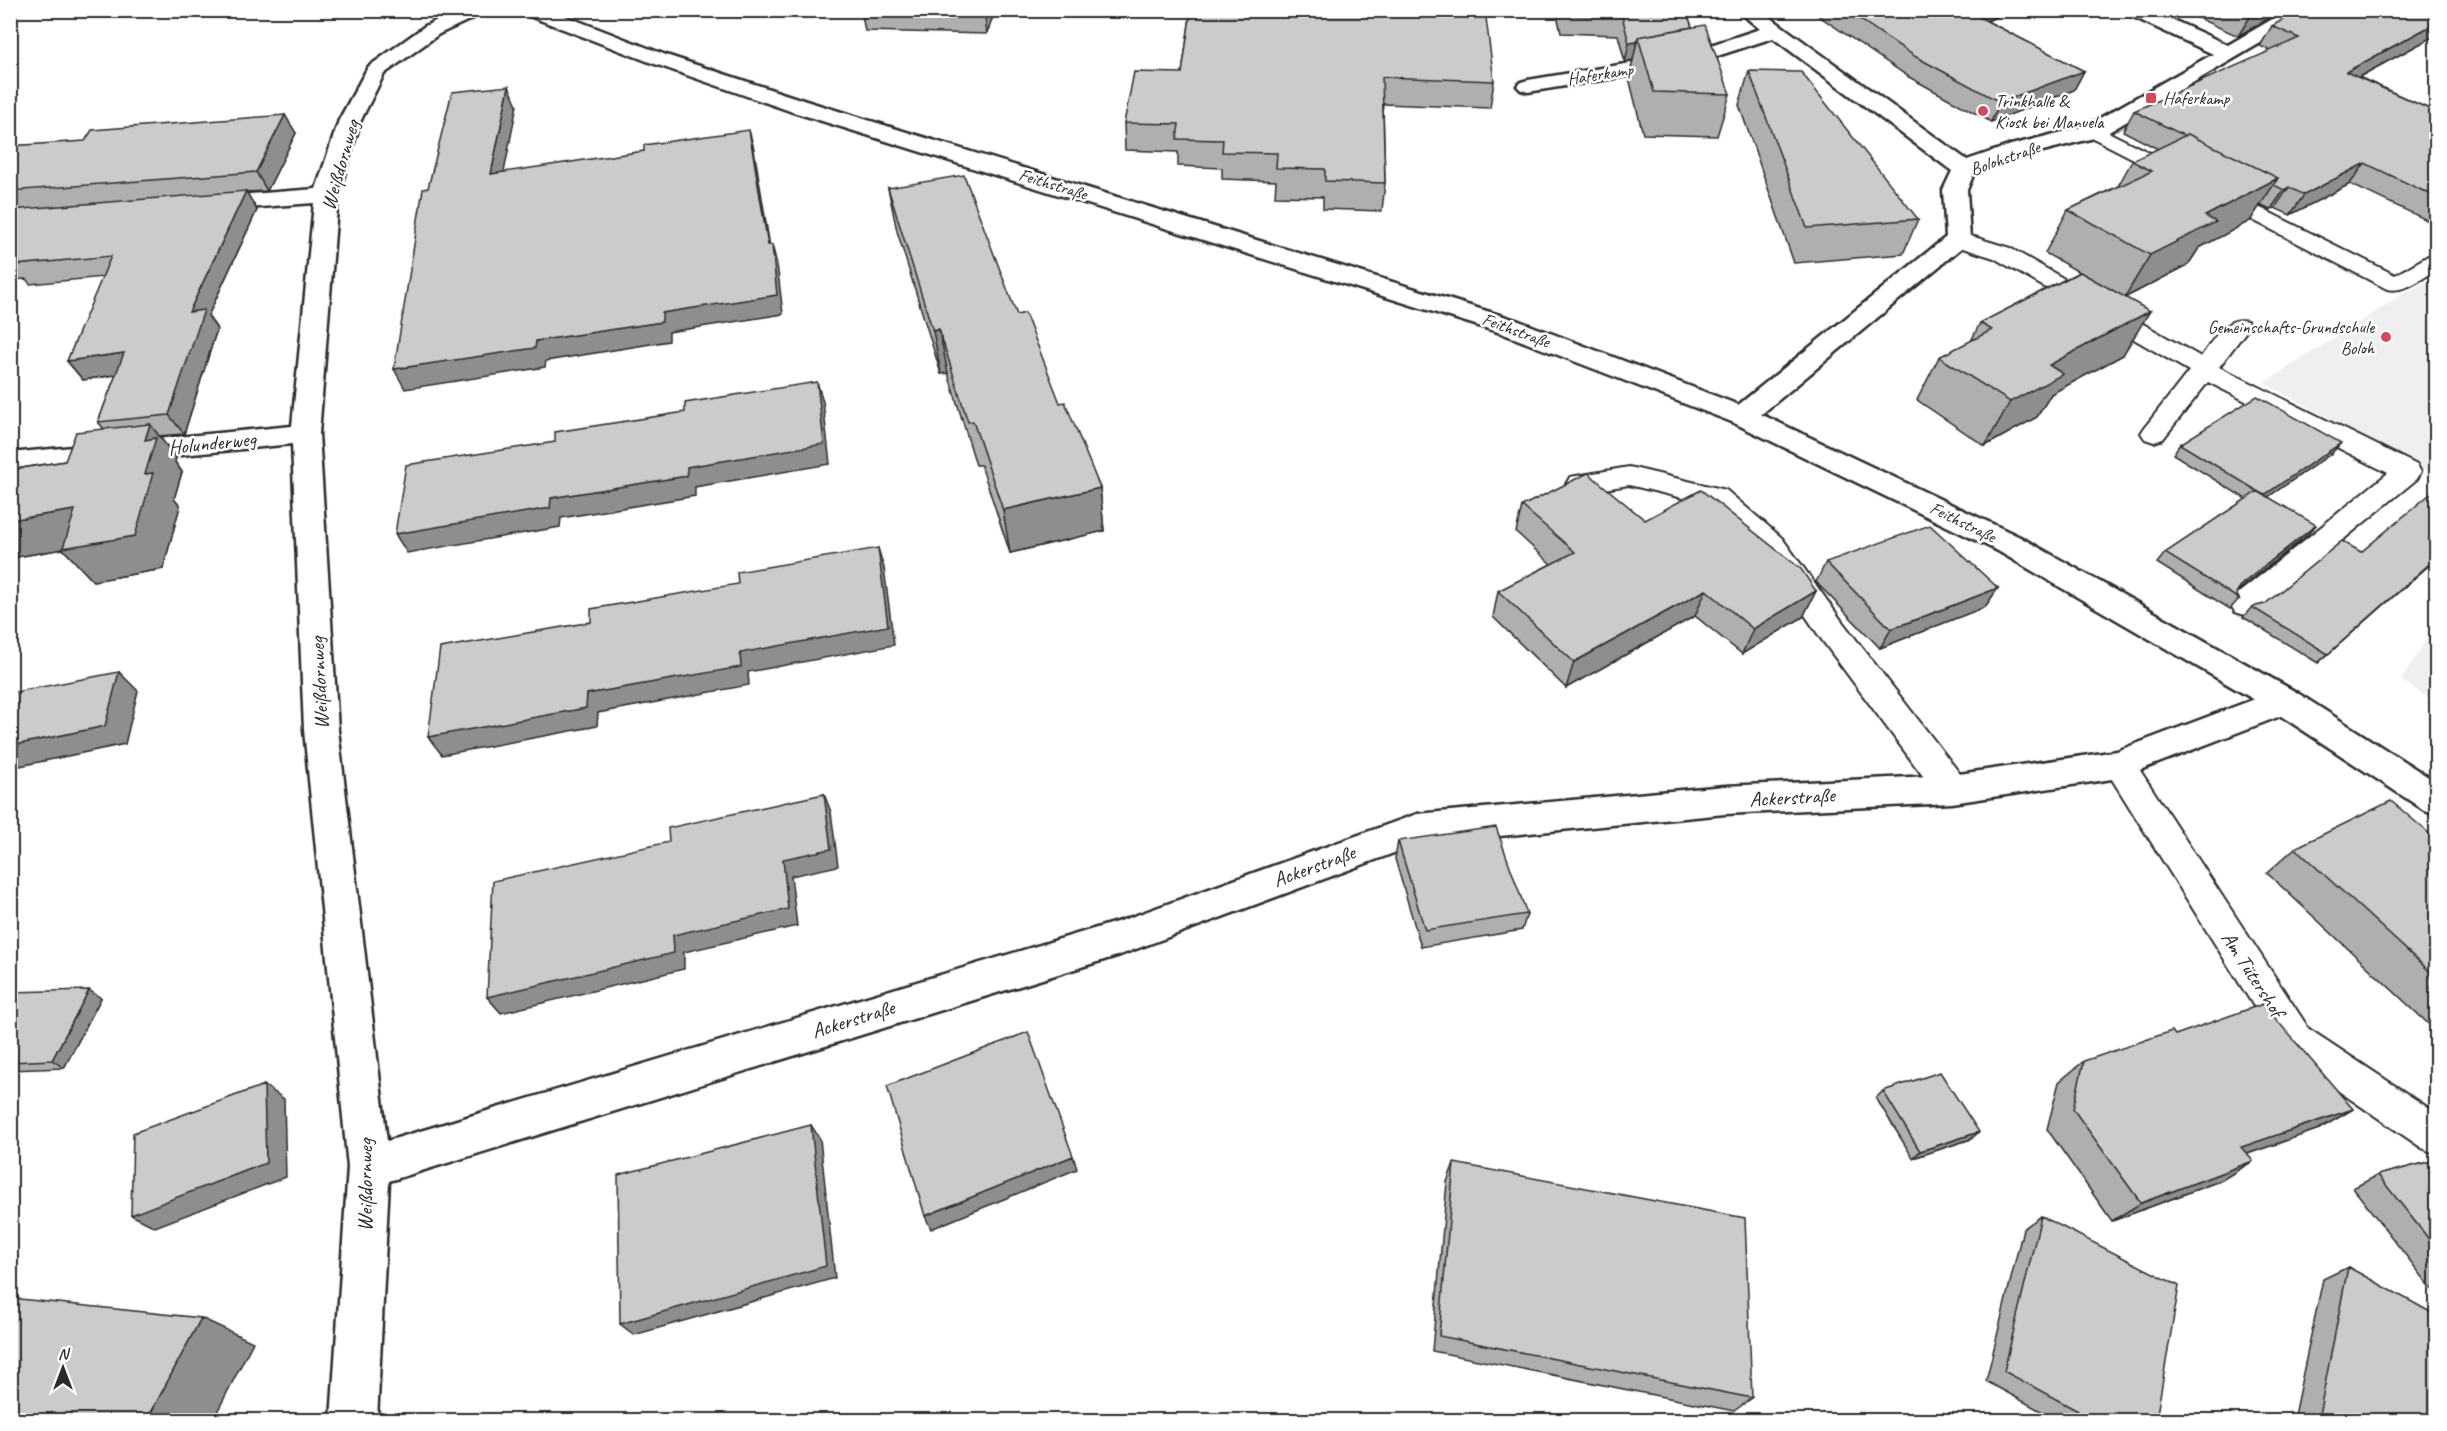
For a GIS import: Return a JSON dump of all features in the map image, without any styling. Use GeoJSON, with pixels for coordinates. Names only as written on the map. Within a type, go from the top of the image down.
{"type":"FeatureCollection","features":[{"type":"Feature","properties":{"kind":"street","name":"Weißdornweg"},"geometry":{"type":"LineString","coordinates":[[354,1420],[369,1167],[321,730],[305,434],[326,195],[350,120],[375,71],[432,30],[475,10]]}},
{"type":"Feature","properties":{"kind":"street","name":"Feithstraße"},"geometry":{"type":"LineString","coordinates":[[531,10],[658,59],[798,106],[1510,327],[1742,417],[2009,544],[2284,701],[2436,800]]}},
{"type":"Feature","properties":{"kind":"street"},"geometry":{"type":"LineString","coordinates":[[1748,10],[1964,169]]}},
{"type":"Feature","properties":{"kind":"street"},"geometry":{"type":"LineString","coordinates":[[2134,10],[2228,53]]}},
{"type":"Feature","properties":{"kind":"street","name":"Bolohstraße"},"geometry":{"type":"LineString","coordinates":[[1958,238],[1955,190],[1964,169],[2019,150],[2094,131],[2303,10]]}},
{"type":"Feature","properties":{"kind":"street","name":"Haferkamp"},"geometry":{"type":"LineString","coordinates":[[1528,86],[1683,61],[1775,31]]}},
{"type":"Feature","properties":{"kind":"street"},"geometry":{"type":"LineString","coordinates":[[186,206],[326,195]]}},
{"type":"Feature","properties":{"kind":"street"},"geometry":{"type":"LineString","coordinates":[[1742,417],[1958,238]]}},
{"type":"Feature","properties":{"kind":"street","name":"Holunderweg"},"geometry":{"type":"LineString","coordinates":[[10,463],[305,434]]}},
{"type":"Feature","properties":{"kind":"street","name":"Ackerstraße"},"geometry":{"type":"LineString","coordinates":[[369,1167],[1120,938],[1417,829],[1725,800],[1952,789],[2119,764],[2284,701]]}},
{"type":"Feature","properties":{"kind":"lane"},"geometry":{"type":"LineString","coordinates":[[2094,131],[2395,284],[2436,261]]}},
{"type":"Feature","properties":{"kind":"lane"},"geometry":{"type":"LineString","coordinates":[[1958,238],[2002,253],[2205,370],[2407,472],[2245,604]]}},
{"type":"Feature","properties":{"kind":"lane"},"geometry":{"type":"LineString","coordinates":[[2154,433],[2238,326]]}},
{"type":"Feature","properties":{"kind":"lane"},"geometry":{"type":"LineString","coordinates":[[1580,484],[1629,476],[1716,498],[1772,545],[1833,632],[1952,789]]}},
{"type":"Feature","properties":{"kind":"lane","name":"Am Tütershof"},"geometry":{"type":"LineString","coordinates":[[2119,764],[2296,1041],[2436,1135]]}},
{"type":"Feature","properties":{"kind":"shaded area","name":"Gemeinschafts-Grundschule Boloh"},"geometry":{"type":"Polygon","coordinates":[[[2436,277],[2436,476],[2264,383],[2408,291],[2436,277]]]}},
{"type":"Feature","properties":{"kind":"shaded area"},"geometry":{"type":"Polygon","coordinates":[[[2436,624],[2436,703],[2401,680],[2436,624]]]}},
{"type":"Feature","properties":{"kind":"building"},"geometry":{"type":"Polygon","coordinates":[[[1191,10],[1485,10],[1494,81],[1382,77],[1385,183],[1325,181],[1325,169],[1276,168],[1277,153],[1222,152],[1223,140],[1177,139],[1179,124],[1124,123],[1134,72],[1182,73],[1191,10]]]}},
{"type":"Feature","properties":{"kind":"building"},"geometry":{"type":"Polygon","coordinates":[[[1563,10],[1686,10],[1692,27],[1638,37],[1637,42],[1629,43],[1622,16],[1564,15],[1563,10]]]}},
{"type":"Feature","properties":{"kind":"building"},"geometry":{"type":"Polygon","coordinates":[[[1846,10],[1973,10],[1969,12],[2084,71],[2000,102],[1916,57],[1846,10]]]}},
{"type":"Feature","properties":{"kind":"building"},"geometry":{"type":"Polygon","coordinates":[[[2235,10],[2261,10],[2250,17],[2235,10]]]}},
{"type":"Feature","properties":{"kind":"building"},"geometry":{"type":"Polygon","coordinates":[[[2299,10],[2436,10],[2436,23],[2346,72],[2436,112],[2436,197],[2365,163],[2304,195],[2289,187],[2284,190],[2274,185],[2278,178],[2188,134],[2185,136],[2134,111],[2299,38],[2272,26],[2299,10]]]}},
{"type":"Feature","properties":{"kind":"building"},"geometry":{"type":"Polygon","coordinates":[[[1705,25],[1730,94],[1654,92],[1638,37],[1705,25]]]}},
{"type":"Feature","properties":{"kind":"building"},"geometry":{"type":"Polygon","coordinates":[[[1749,71],[1801,72],[1918,219],[1807,228],[1749,71]]]}},
{"type":"Feature","properties":{"kind":"building"},"geometry":{"type":"Polygon","coordinates":[[[509,86],[491,174],[644,151],[644,145],[749,130],[768,245],[772,245],[777,295],[662,313],[662,322],[536,341],[535,348],[394,369],[423,189],[428,188],[452,92],[509,86]]]}},
{"type":"Feature","properties":{"kind":"building"},"geometry":{"type":"Polygon","coordinates":[[[285,115],[256,172],[10,191],[10,146],[85,141],[92,130],[285,115]]]}},
{"type":"Feature","properties":{"kind":"building"},"geometry":{"type":"Polygon","coordinates":[[[2188,134],[2278,178],[2205,216],[2216,222],[2150,255],[2068,210],[2152,171],[2132,161],[2188,134]]]}},
{"type":"Feature","properties":{"kind":"building"},"geometry":{"type":"Polygon","coordinates":[[[964,175],[1017,315],[1025,313],[1060,403],[1065,402],[1100,488],[1003,510],[973,421],[968,422],[939,329],[933,331],[888,188],[964,175]]]}},
{"type":"Feature","properties":{"kind":"building"},"geometry":{"type":"Polygon","coordinates":[[[246,191],[189,312],[204,310],[169,415],[98,422],[124,353],[67,361],[111,256],[15,265],[18,260],[10,260],[10,210],[246,191]]]}},
{"type":"Feature","properties":{"kind":"building"},"geometry":{"type":"Polygon","coordinates":[[[2080,272],[2150,311],[2049,365],[2063,374],[2010,402],[1939,357],[1992,330],[1980,323],[2080,272]]]}},
{"type":"Feature","properties":{"kind":"building"},"geometry":{"type":"Polygon","coordinates":[[[817,382],[824,444],[687,467],[687,476],[551,498],[550,508],[395,534],[406,465],[555,442],[555,432],[685,412],[685,403],[817,382]]]}},
{"type":"Feature","properties":{"kind":"building"},"geometry":{"type":"Polygon","coordinates":[[[2257,396],[2341,443],[2264,495],[2180,444],[2257,396]]]}},
{"type":"Feature","properties":{"kind":"building"},"geometry":{"type":"Polygon","coordinates":[[[150,424],[145,440],[156,438],[145,474],[153,473],[135,536],[63,548],[75,510],[10,520],[10,470],[65,461],[76,432],[150,424]]]}},
{"type":"Feature","properties":{"kind":"building"},"geometry":{"type":"Polygon","coordinates":[[[1588,473],[1645,520],[1701,490],[1801,569],[1816,591],[1753,629],[1706,590],[1574,662],[1498,591],[1575,552],[1522,506],[1588,473]]]}},
{"type":"Feature","properties":{"kind":"building"},"geometry":{"type":"Polygon","coordinates":[[[2436,489],[2436,558],[2328,654],[2252,607],[2265,604],[2342,541],[2361,552],[2436,489]]]}},
{"type":"Feature","properties":{"kind":"building"},"geometry":{"type":"Polygon","coordinates":[[[2258,491],[2316,525],[2242,584],[2236,593],[2239,599],[2165,553],[2258,491]]]}},
{"type":"Feature","properties":{"kind":"building"},"geometry":{"type":"Polygon","coordinates":[[[1930,525],[1998,588],[1891,629],[1826,562],[1930,525]]]}},
{"type":"Feature","properties":{"kind":"building"},"geometry":{"type":"Polygon","coordinates":[[[878,548],[888,626],[740,653],[741,667],[587,694],[586,708],[428,737],[440,648],[591,622],[591,609],[738,584],[737,572],[878,548]]]}},
{"type":"Feature","properties":{"kind":"building"},"geometry":{"type":"Polygon","coordinates":[[[119,672],[105,726],[10,746],[10,693],[119,672]]]}},
{"type":"Feature","properties":{"kind":"building"},"geometry":{"type":"Polygon","coordinates":[[[824,794],[831,849],[783,859],[788,909],[673,935],[674,953],[487,997],[493,881],[669,842],[668,828],[824,794]]]}},
{"type":"Feature","properties":{"kind":"building"},"geometry":{"type":"Polygon","coordinates":[[[2391,801],[2436,839],[2436,977],[2295,848],[2391,801]]]}},
{"type":"Feature","properties":{"kind":"building"},"geometry":{"type":"Polygon","coordinates":[[[1496,827],[1527,914],[1425,930],[1398,841],[1496,827]]]}},
{"type":"Feature","properties":{"kind":"building"},"geometry":{"type":"Polygon","coordinates":[[[89,990],[52,1060],[10,1062],[10,992],[89,990]]]}},
{"type":"Feature","properties":{"kind":"building"},"geometry":{"type":"Polygon","coordinates":[[[2263,1004],[2353,1109],[2241,1147],[2253,1161],[2141,1203],[2073,1109],[2084,1061],[2172,1031],[2175,1035],[2263,1004]]]}},
{"type":"Feature","properties":{"kind":"building"},"geometry":{"type":"Polygon","coordinates":[[[1028,1032],[1073,1156],[925,1216],[887,1086],[1028,1032]]]}},
{"type":"Feature","properties":{"kind":"building"},"geometry":{"type":"Polygon","coordinates":[[[1940,1072],[1979,1132],[1920,1151],[1883,1091],[1940,1072]]]}},
{"type":"Feature","properties":{"kind":"building"},"geometry":{"type":"Polygon","coordinates":[[[264,1085],[266,1163],[131,1215],[133,1133],[264,1085]]]}},
{"type":"Feature","properties":{"kind":"building"},"geometry":{"type":"Polygon","coordinates":[[[811,1125],[826,1266],[620,1324],[618,1175],[811,1125]]]}},
{"type":"Feature","properties":{"kind":"building"},"geometry":{"type":"Polygon","coordinates":[[[2436,1160],[2436,1248],[2378,1175],[2436,1160]]]}},
{"type":"Feature","properties":{"kind":"building"},"geometry":{"type":"Polygon","coordinates":[[[1454,1163],[1745,1218],[1752,1398],[1439,1336],[1454,1163]]]}},
{"type":"Feature","properties":{"kind":"building"},"geometry":{"type":"Polygon","coordinates":[[[2041,1216],[2179,1286],[2156,1420],[2077,1420],[2078,1411],[2004,1371],[2041,1216]]]}},
{"type":"Feature","properties":{"kind":"building"},"geometry":{"type":"Polygon","coordinates":[[[2348,1267],[2436,1315],[2436,1420],[2318,1420],[2348,1267]]]}},
{"type":"Feature","properties":{"kind":"building"},"geometry":{"type":"Polygon","coordinates":[[[10,1298],[201,1318],[147,1420],[10,1420],[10,1298]]]}},
{"type":"Feature","properties":{"kind":"place","name":"Haferkamp"},"geometry":{"type":"Point","coordinates":[2151,98]}},
{"type":"Feature","properties":{"kind":"place","name":"Trinkhalle & Kiosk bei Manuela"},"geometry":{"type":"Point","coordinates":[1983,111]}},
{"type":"Feature","properties":{"kind":"place","name":"Gemeinschafts-Grundschule Boloh"},"geometry":{"type":"Point","coordinates":[2386,337]}}]}
